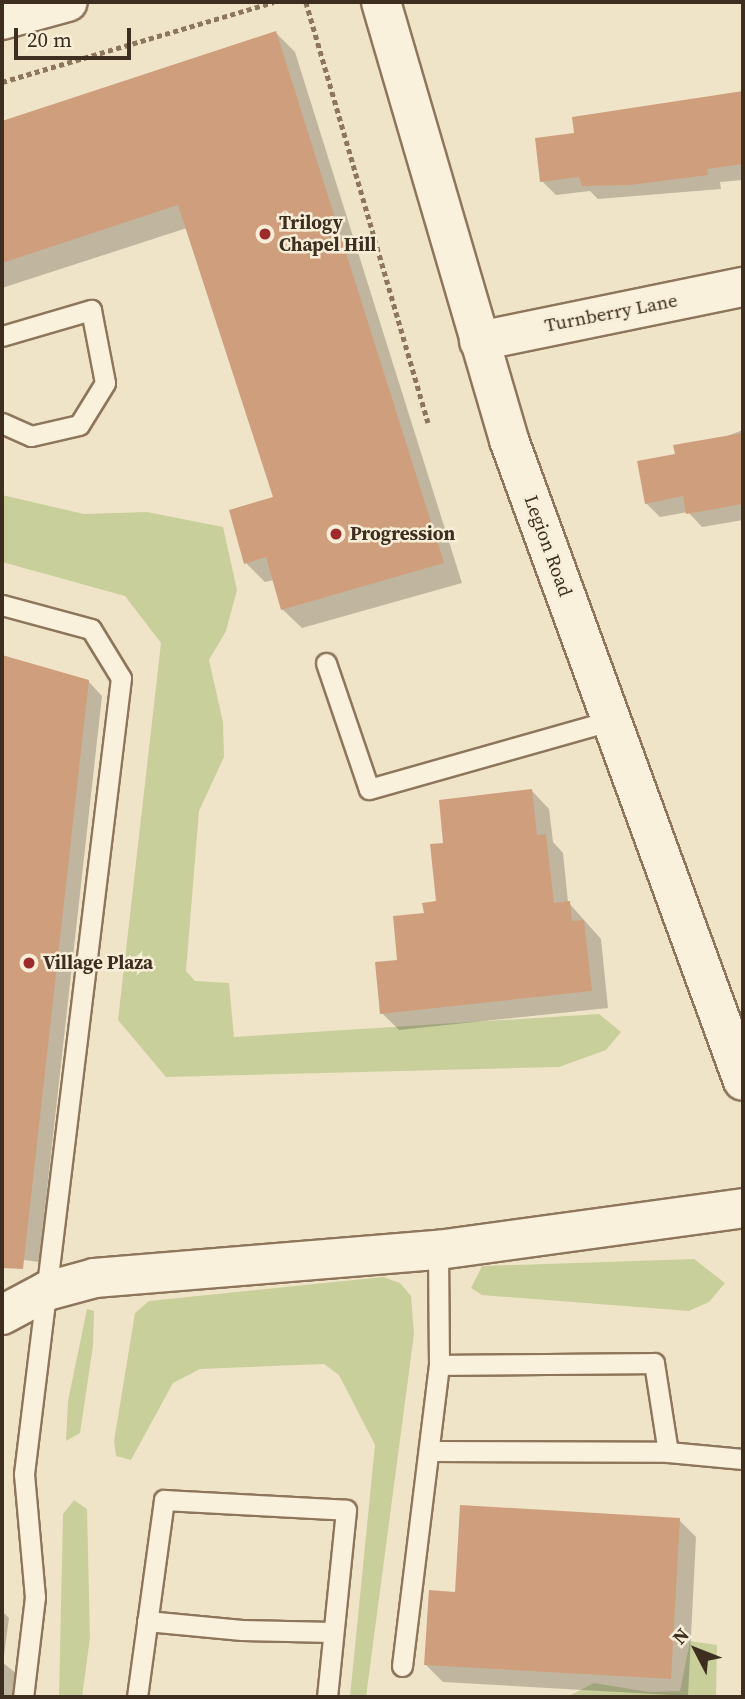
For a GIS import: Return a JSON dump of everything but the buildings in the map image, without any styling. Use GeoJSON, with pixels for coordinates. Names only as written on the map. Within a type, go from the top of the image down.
{"type":"FeatureCollection","features":[{"type":"Feature","properties":{"kind":"street"},"geometry":{"type":"LineString","coordinates":[[2,20],[68,2]]}},
{"type":"Feature","properties":{"kind":"street","name":"Legion Road"},"geometry":{"type":"LineString","coordinates":[[381,2],[509,440],[743,1081]]}},
{"type":"Feature","properties":{"kind":"street","name":"Turnberry Lane"},"geometry":{"type":"LineString","coordinates":[[478,341],[743,287]]}},
{"type":"Feature","properties":{"kind":"street"},"geometry":{"type":"LineString","coordinates":[[2,1315],[47,1291],[119,1276],[438,1250],[743,1208]]}},
{"type":"Feature","properties":{"kind":"lane"},"geometry":{"type":"LineString","coordinates":[[2,336],[91,310],[105,383],[79,425],[32,436],[2,423]]}},
{"type":"Feature","properties":{"kind":"lane"},"geometry":{"type":"LineString","coordinates":[[2,605],[91,629],[121,678],[24,1474],[35,1597],[23,1697]]}},
{"type":"Feature","properties":{"kind":"lane"},"geometry":{"type":"LineString","coordinates":[[326,663],[369,789],[613,720]]}},
{"type":"Feature","properties":{"kind":"lane"},"geometry":{"type":"LineString","coordinates":[[402,1666],[439,1365],[438,1250]]}},
{"type":"Feature","properties":{"kind":"lane"},"geometry":{"type":"LineString","coordinates":[[439,1365],[654,1363],[668,1452]]}},
{"type":"Feature","properties":{"kind":"lane"},"geometry":{"type":"LineString","coordinates":[[429,1451],[668,1452],[743,1459]]}},
{"type":"Feature","properties":{"kind":"lane"},"geometry":{"type":"LineString","coordinates":[[137,1697],[164,1500],[346,1510],[327,1697]]}},
{"type":"Feature","properties":{"kind":"lane"},"geometry":{"type":"LineString","coordinates":[[147,1620],[242,1630],[333,1632]]}},
{"type":"Feature","properties":{"kind":"path"},"geometry":{"type":"LineString","coordinates":[[2,82],[273,2]]}},
{"type":"Feature","properties":{"kind":"path"},"geometry":{"type":"LineString","coordinates":[[306,2],[428,423]]}},
{"type":"Feature","properties":{"kind":"green space"},"geometry":{"type":"Polygon","coordinates":[[[2,495],[84,514],[147,512],[223,527],[237,590],[226,631],[209,660],[223,722],[224,757],[199,811],[186,971],[195,981],[229,983],[234,1037],[599,1014],[621,1032],[606,1050],[559,1067],[166,1077],[118,1020],[161,643],[125,596],[2,562],[2,495]]]}},
{"type":"Feature","properties":{"kind":"green space"},"geometry":{"type":"Polygon","coordinates":[[[694,1259],[725,1283],[709,1302],[689,1311],[482,1295],[471,1288],[482,1266],[694,1259]]]}},
{"type":"Feature","properties":{"kind":"green space"},"geometry":{"type":"Polygon","coordinates":[[[383,1277],[400,1283],[411,1296],[414,1334],[366,1697],[350,1697],[375,1445],[339,1375],[324,1364],[200,1369],[173,1383],[131,1460],[116,1456],[114,1441],[135,1313],[149,1301],[383,1277]]]}},
{"type":"Feature","properties":{"kind":"green space"},"geometry":{"type":"Polygon","coordinates":[[[87,1309],[94,1311],[93,1346],[80,1433],[66,1441],[68,1401],[87,1309]]]}},
{"type":"Feature","properties":{"kind":"green space"},"geometry":{"type":"Polygon","coordinates":[[[74,1500],[87,1509],[90,1638],[82,1697],[59,1697],[63,1514],[74,1500]]]}},
{"type":"Feature","properties":{"kind":"green space"},"geometry":{"type":"Polygon","coordinates":[[[690,1641],[717,1645],[716,1697],[567,1697],[594,1683],[649,1692],[680,1691],[690,1641]]]}},
{"type":"Feature","properties":{"kind":"place","name":"Trilogy Chapel Hill"},"geometry":{"type":"Point","coordinates":[265,234]}},
{"type":"Feature","properties":{"kind":"place","name":"Progression"},"geometry":{"type":"Point","coordinates":[336,534]}},
{"type":"Feature","properties":{"kind":"place","name":"Village Plaza"},"geometry":{"type":"Point","coordinates":[29,963]}}]}
